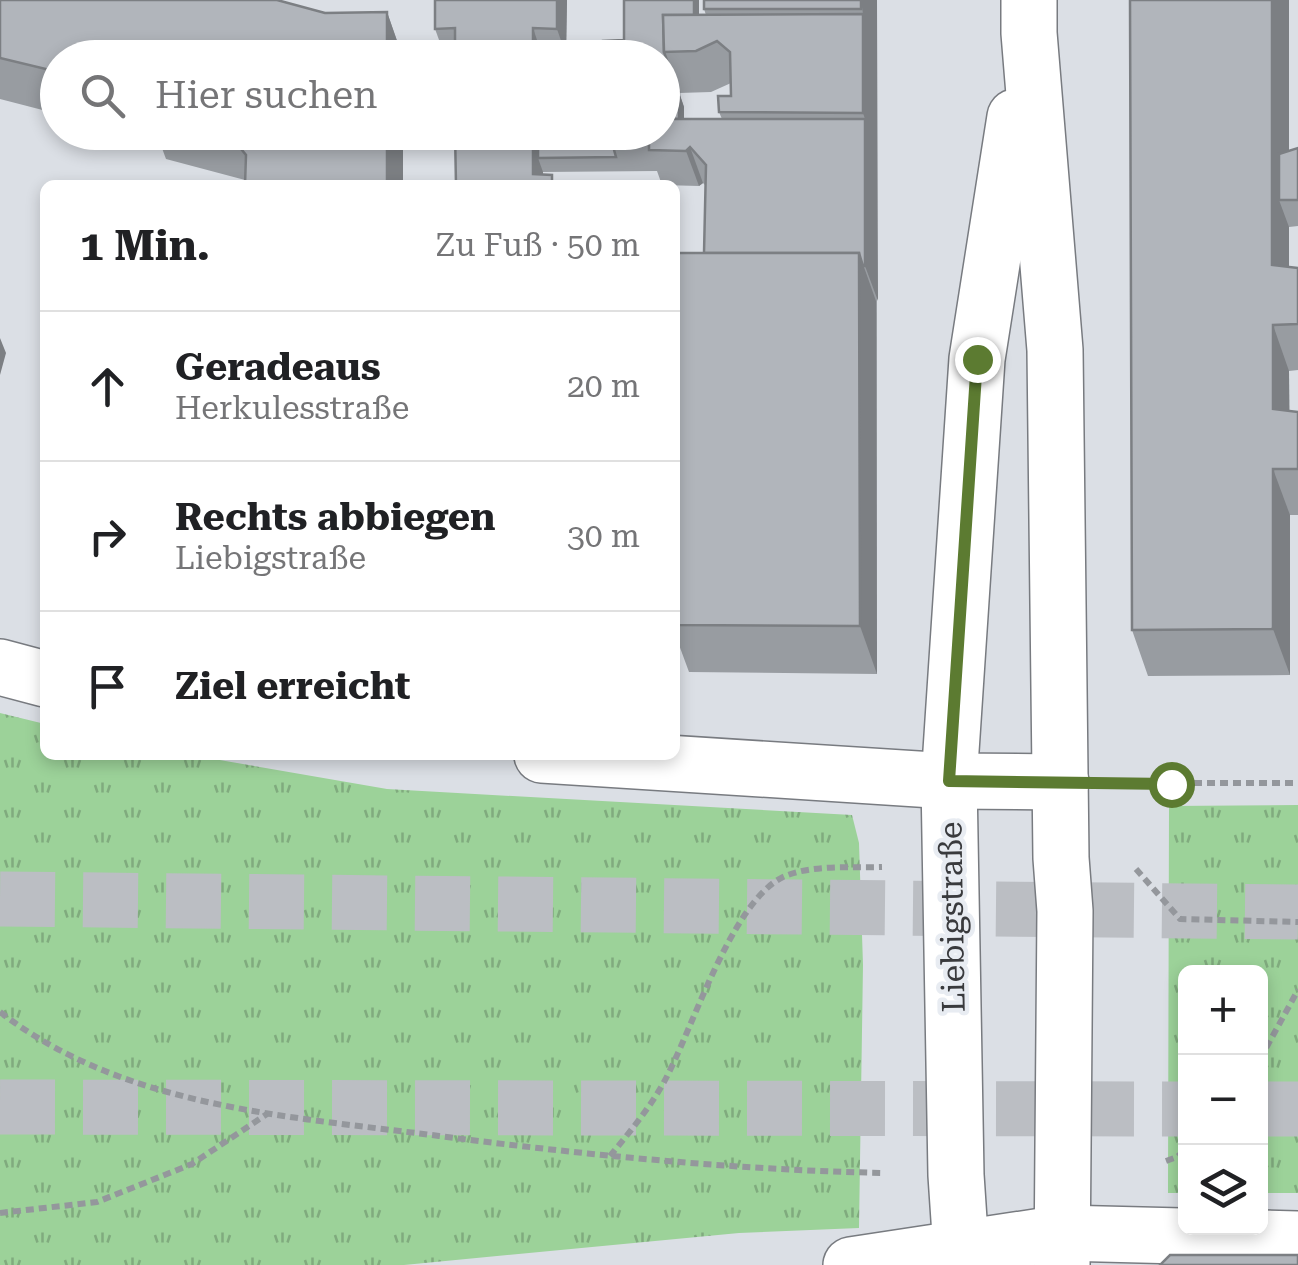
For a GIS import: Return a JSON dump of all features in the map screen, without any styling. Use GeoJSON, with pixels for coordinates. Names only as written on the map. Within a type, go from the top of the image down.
{"type":"FeatureCollection","features":[{"type":"Feature","properties":{"kind":"street","name":"Liebigstraße"},"geometry":{"type":"LineString","coordinates":[[962,1257],[956,1175],[949,781],[977,359],[1029,17]]}},
{"type":"Feature","properties":{"kind":"street","name":"Liebigstraße"},"geometry":{"type":"LineString","coordinates":[[1029,17],[1055,350],[1064,911],[1062,1249]]}},
{"type":"Feature","properties":{"kind":"street"},"geometry":{"type":"LineString","coordinates":[[0,668],[40,677]]}},
{"type":"Feature","properties":{"kind":"street"},"geometry":{"type":"LineString","coordinates":[[624,760],[949,781],[1062,782]]}},
{"type":"Feature","properties":{"kind":"street"},"geometry":{"type":"LineString","coordinates":[[851,1265],[1062,1249],[1298,1239]]}},
{"type":"Feature","properties":{"kind":"path"},"geometry":{"type":"LineString","coordinates":[[1062,782],[1298,783]]}},
{"type":"Feature","properties":{"kind":"path"},"geometry":{"type":"LineString","coordinates":[[1061,858],[1130,861],[1180,919],[1298,922]]}},
{"type":"Feature","properties":{"kind":"path"},"geometry":{"type":"LineString","coordinates":[[609,1158],[664,1082],[732,935],[756,901],[782,877],[825,868],[951,865]]}},
{"type":"Feature","properties":{"kind":"path"},"geometry":{"type":"LineString","coordinates":[[1262,1055],[1298,990]]}},
{"type":"Feature","properties":{"kind":"path"},"geometry":{"type":"LineString","coordinates":[[0,1012],[28,1033],[92,1068],[140,1086],[268,1114],[609,1158],[956,1175]]}},
{"type":"Feature","properties":{"kind":"path"},"geometry":{"type":"LineString","coordinates":[[0,1212],[97,1202],[192,1164],[268,1114]]}},
{"type":"Feature","properties":{"kind":"green space"},"geometry":{"type":"Polygon","coordinates":[[[0,713],[40,723],[40,760],[220,760],[387,789],[852,815],[859,843],[863,965],[859,1228],[739,1233],[404,1265],[0,1265],[0,713]]]}},
{"type":"Feature","properties":{"kind":"green space"},"geometry":{"type":"Polygon","coordinates":[[[1298,805],[1298,1193],[1268,1193],[1268,965],[1178,965],[1178,1193],[1168,1193],[1169,806],[1298,805]]]}},
{"type":"Feature","properties":{"kind":"building"},"geometry":{"type":"Polygon","coordinates":[[[0,0],[277,0],[325,13],[387,12],[387,40],[40,40],[40,68],[0,58],[0,0]]]}},
{"type":"Feature","properties":{"kind":"building"},"geometry":{"type":"Polygon","coordinates":[[[435,0],[557,0],[557,29],[533,28],[533,40],[455,40],[455,28],[435,29],[435,0]]]}},
{"type":"Feature","properties":{"kind":"building"},"geometry":{"type":"Polygon","coordinates":[[[624,0],[694,0],[694,15],[663,15],[664,40],[624,40],[624,0]]]}},
{"type":"Feature","properties":{"kind":"building"},"geometry":{"type":"Polygon","coordinates":[[[704,0],[861,0],[861,9],[704,9],[704,0]]]}},
{"type":"Feature","properties":{"kind":"building"},"geometry":{"type":"Polygon","coordinates":[[[1130,0],[1272,0],[1272,265],[1298,268],[1298,324],[1273,325],[1273,409],[1298,412],[1298,469],[1273,469],[1273,629],[1132,630],[1130,0]]]}},
{"type":"Feature","properties":{"kind":"building"},"geometry":{"type":"Polygon","coordinates":[[[863,14],[863,113],[719,112],[718,96],[731,96],[730,52],[717,41],[696,51],[680,52],[680,40],[664,40],[663,15],[863,14]]]}},
{"type":"Feature","properties":{"kind":"building"},"geometry":{"type":"Polygon","coordinates":[[[680,119],[865,119],[865,266],[859,253],[704,253],[706,165],[690,147],[686,151],[649,150],[680,150],[680,119]]]}},
{"type":"Feature","properties":{"kind":"building"},"geometry":{"type":"Polygon","coordinates":[[[1298,148],[1298,200],[1279,200],[1279,154],[1298,148]]]}},
{"type":"Feature","properties":{"kind":"building"},"geometry":{"type":"Polygon","coordinates":[[[242,150],[387,150],[387,180],[245,180],[246,155],[242,150]]]}},
{"type":"Feature","properties":{"kind":"building"},"geometry":{"type":"Polygon","coordinates":[[[455,150],[533,150],[533,174],[552,175],[552,180],[456,180],[455,150]]]}},
{"type":"Feature","properties":{"kind":"building"},"geometry":{"type":"Polygon","coordinates":[[[538,150],[614,150],[616,157],[538,158],[538,150]]]}},
{"type":"Feature","properties":{"kind":"building"},"geometry":{"type":"Polygon","coordinates":[[[680,253],[859,253],[860,626],[680,625],[680,253]]]}},
{"type":"Feature","properties":{"kind":"building"},"geometry":{"type":"Polygon","coordinates":[[[1170,1255],[1298,1255],[1298,1265],[1160,1265],[1170,1255]]]}},
{"type":"Feature","properties":{"kind":"tunnel"},"geometry":{"type":"LineString","coordinates":[[0,899],[1298,912]]}},
{"type":"Feature","properties":{"kind":"tunnel"},"geometry":{"type":"LineString","coordinates":[[0,1107],[1178,1109]]}},
{"type":"Feature","properties":{"kind":"tunnel"},"geometry":{"type":"LineString","coordinates":[[1268,1109],[1298,1109]]}},
{"type":"Feature","properties":{"kind":"route"},"geometry":{"type":"LineString","coordinates":[[977,359],[949,781],[1171,784]]}}]}
